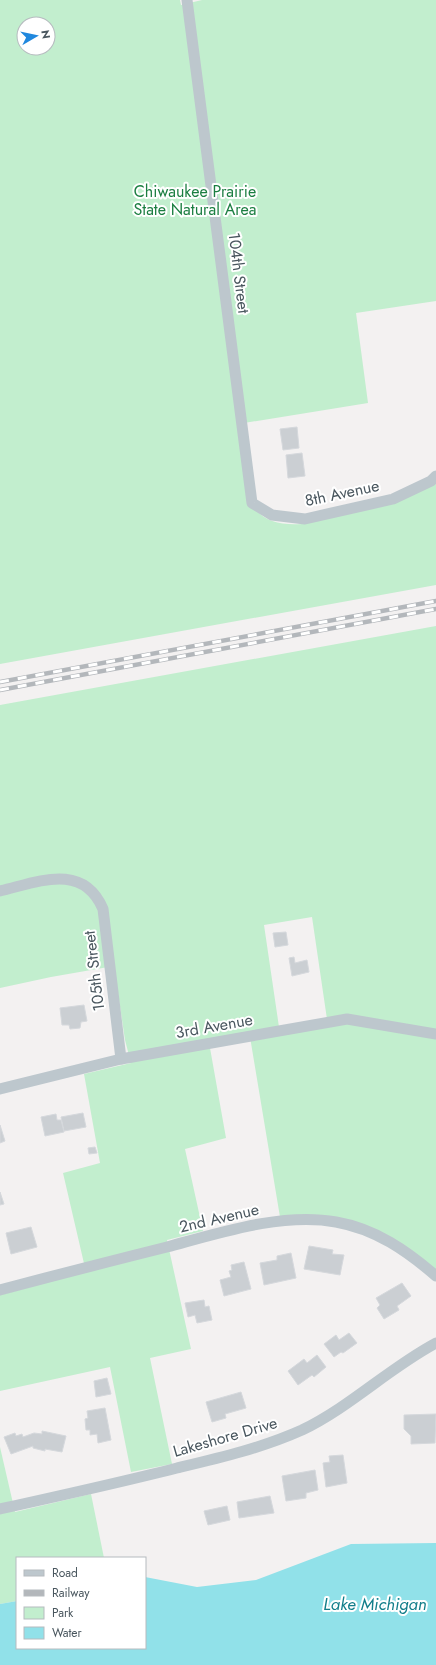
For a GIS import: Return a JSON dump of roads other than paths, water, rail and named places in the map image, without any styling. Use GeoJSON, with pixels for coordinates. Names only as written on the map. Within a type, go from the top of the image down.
{"type":"FeatureCollection","features":[{"type":"Feature","properties":{"kind":"street","name":"104th Street"},"geometry":{"type":"LineString","coordinates":[[187,0],[252,503]]}},
{"type":"Feature","properties":{"kind":"street","name":"8th Avenue"},"geometry":{"type":"LineString","coordinates":[[252,503],[272,515],[305,519],[393,499],[431,481],[436,476]]}},
{"type":"Feature","properties":{"kind":"street","name":"105th Street"},"geometry":{"type":"LineString","coordinates":[[0,891],[59,879],[70,879],[86,885],[96,896],[103,909],[121,1059]]}},
{"type":"Feature","properties":{"kind":"street","name":"3rd Avenue"},"geometry":{"type":"LineString","coordinates":[[0,1089],[121,1059],[347,1019],[436,1034]]}},
{"type":"Feature","properties":{"kind":"street","name":"2nd Avenue"},"geometry":{"type":"LineString","coordinates":[[0,1290],[220,1233],[298,1219],[337,1222],[374,1233],[415,1257],[436,1276]]}},
{"type":"Feature","properties":{"kind":"street","name":"Lakeshore Drive"},"geometry":{"type":"LineString","coordinates":[[0,1509],[199,1463],[275,1441],[321,1420],[361,1394],[416,1354],[436,1343]]}},
{"type":"Feature","properties":{"kind":"water","name":"Lake Michigan"},"geometry":{"type":"Polygon","coordinates":[[[436,1543],[436,1665],[0,1665],[0,1604],[16,1601],[16,1649],[146,1649],[146,1577],[197,1587],[256,1580],[351,1544],[436,1543]]]}},
{"type":"Feature","properties":{"kind":"railway"},"geometry":{"type":"LineString","coordinates":[[0,682],[436,601]]}},
{"type":"Feature","properties":{"kind":"railway"},"geometry":{"type":"LineString","coordinates":[[0,690],[436,609]]}},
{"type":"Feature","properties":{"kind":"park label","name":"Chiwaukee Prairie State Natural Area"},"geometry":{"type":"Point","coordinates":[195,200]}}]}
